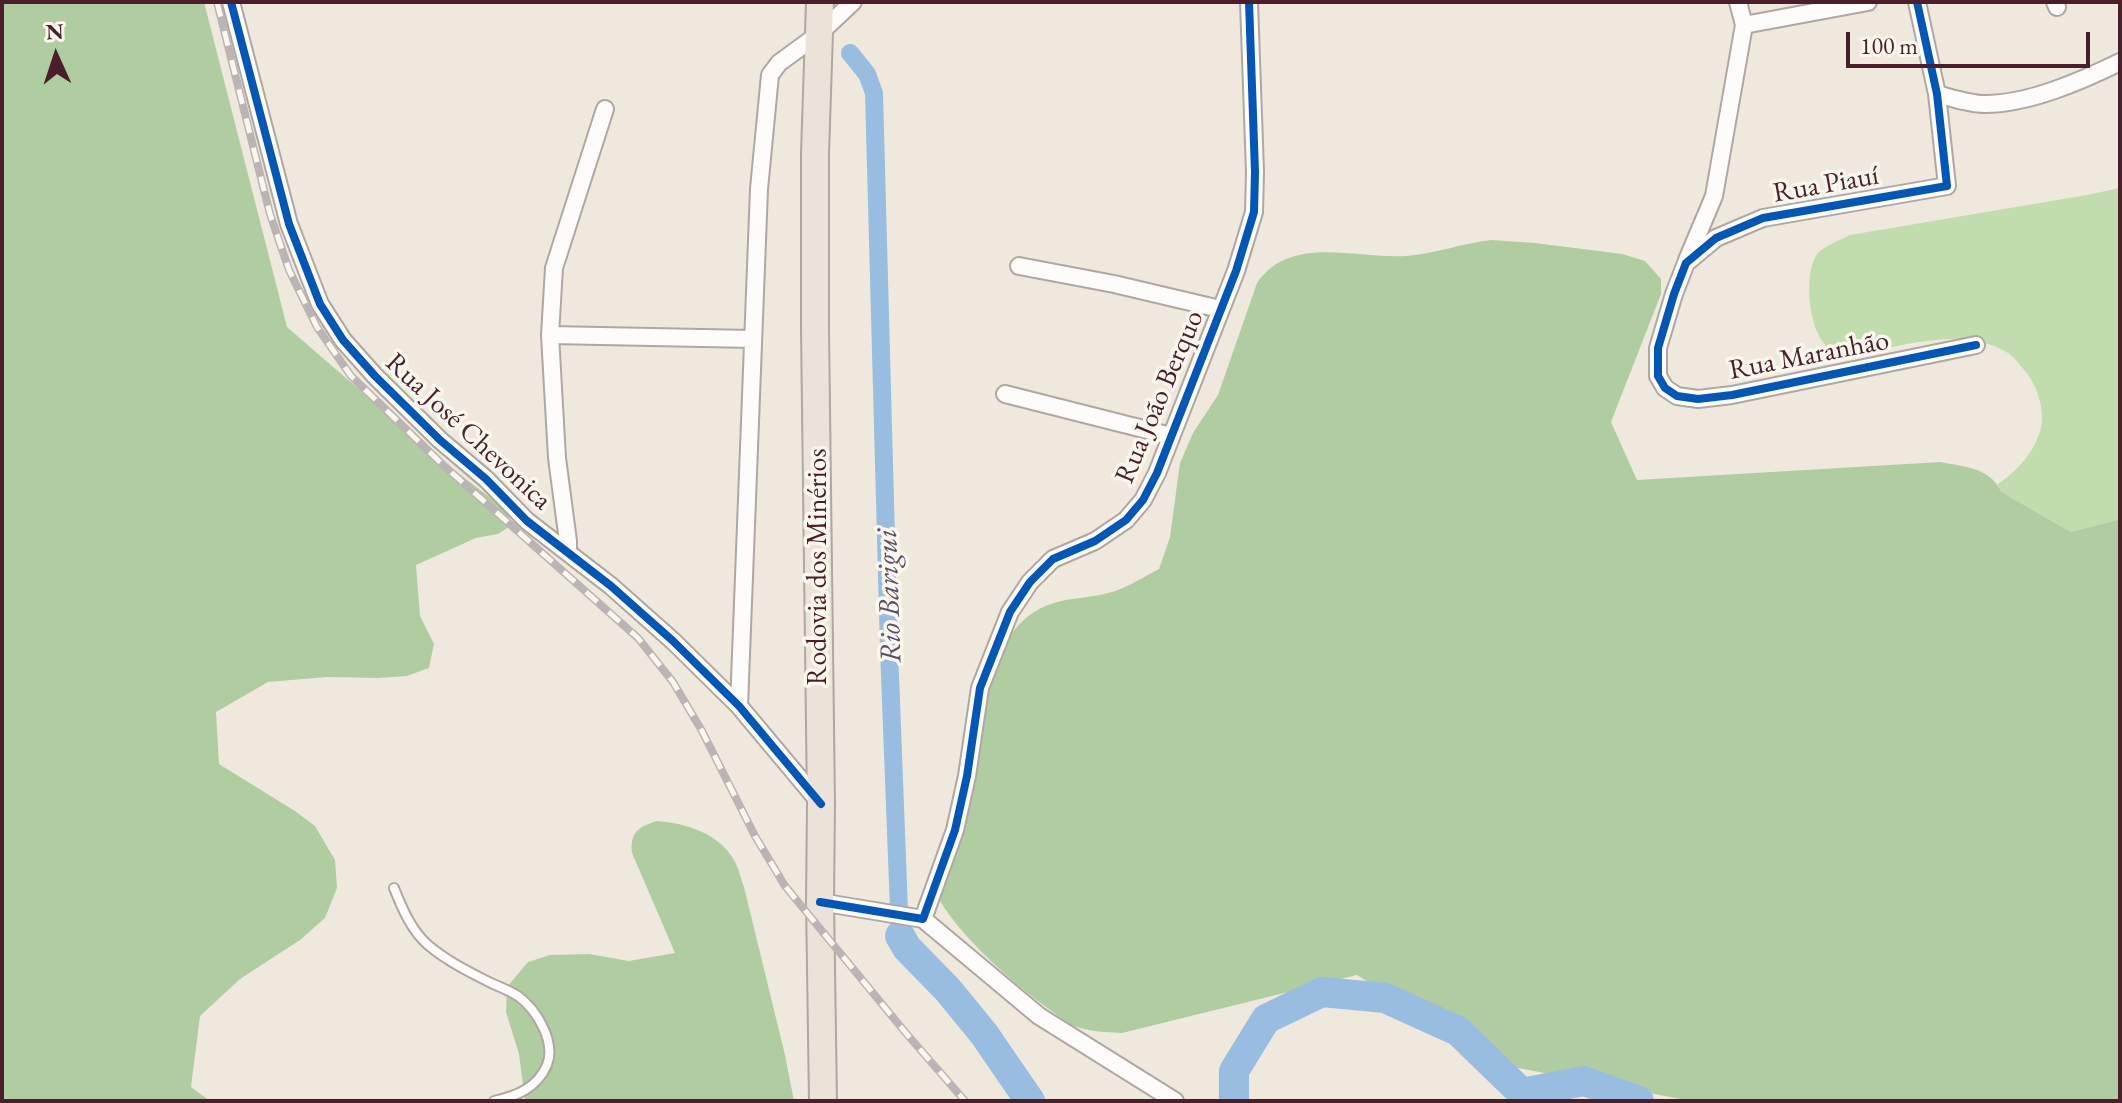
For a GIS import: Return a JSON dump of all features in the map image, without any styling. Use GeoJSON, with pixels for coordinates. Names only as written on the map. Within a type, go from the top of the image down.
{"type":"FeatureCollection","features":[{"type":"Feature","properties":{"kind":"main road","name":"Rodovia dos Minérios"},"geometry":{"type":"LineString","coordinates":[[820,2],[815,154],[815,329],[823,1101]]}},
{"type":"Feature","properties":{"kind":"street","name":"Rua José Chevonica"},"geometry":{"type":"LineString","coordinates":[[231,2],[289,224],[320,304],[343,340],[440,440],[486,479],[527,521],[611,586],[673,641],[739,706],[821,804]]}},
{"type":"Feature","properties":{"kind":"street"},"geometry":{"type":"LineString","coordinates":[[739,706],[759,189],[770,75],[779,63],[820,33],[853,2]]}},
{"type":"Feature","properties":{"kind":"street","name":"Rua João Berquo"},"geometry":{"type":"LineString","coordinates":[[923,919],[955,830],[967,776],[980,688],[1010,612],[1030,582],[1053,559],[1095,541],[1126,520],[1143,500],[1157,473],[1246,241],[1254,212],[1255,172],[1249,2]]}},
{"type":"Feature","properties":{"kind":"street"},"geometry":{"type":"LineString","coordinates":[[1686,263],[1714,196],[1744,25],[1738,2]]}},
{"type":"Feature","properties":{"kind":"street"},"geometry":{"type":"LineString","coordinates":[[1744,25],[1868,2]]}},
{"type":"Feature","properties":{"kind":"street"},"geometry":{"type":"LineString","coordinates":[[1917,2],[1937,94],[1984,104],[2030,98],[2120,62]]}},
{"type":"Feature","properties":{"kind":"street","name":"Rua Piauí"},"geometry":{"type":"LineString","coordinates":[[1686,263],[1716,238],[1763,218],[1947,186],[1937,94]]}},
{"type":"Feature","properties":{"kind":"street"},"geometry":{"type":"LineString","coordinates":[[568,552],[557,458],[550,335],[554,268],[605,109]]}},
{"type":"Feature","properties":{"kind":"street","name":"Rua Maranhão"},"geometry":{"type":"LineString","coordinates":[[1686,263],[1658,348],[1658,376],[1665,388],[1677,396],[1698,399],[1732,395],[1976,345]]}},
{"type":"Feature","properties":{"kind":"street"},"geometry":{"type":"LineString","coordinates":[[1019,266],[1220,309]]}},
{"type":"Feature","properties":{"kind":"street"},"geometry":{"type":"LineString","coordinates":[[550,335],[753,339]]}},
{"type":"Feature","properties":{"kind":"street"},"geometry":{"type":"LineString","coordinates":[[1005,394],[1171,436]]}},
{"type":"Feature","properties":{"kind":"street"},"geometry":{"type":"LineString","coordinates":[[820,902],[923,919],[1039,1016],[1175,1101]]}},
{"type":"Feature","properties":{"kind":"lane"},"geometry":{"type":"LineString","coordinates":[[394,888],[405,915],[426,943],[458,966],[518,996],[536,1014],[547,1037],[549,1059],[541,1078],[527,1089],[494,1101]]}},
{"type":"Feature","properties":{"kind":"green space"},"geometry":{"type":"Polygon","coordinates":[[[2,2],[204,2],[287,327],[437,457],[507,512],[512,525],[498,534],[476,538],[416,565],[420,616],[434,644],[429,668],[407,676],[327,677],[268,682],[216,712],[219,764],[315,826],[335,860],[337,888],[325,918],[300,940],[240,979],[200,1016],[191,1087],[210,1101],[2,1101],[2,2]]]}},
{"type":"Feature","properties":{"kind":"green space"},"geometry":{"type":"Polygon","coordinates":[[[2120,188],[2120,519],[2071,532],[2000,492],[1998,484],[2030,453],[2042,421],[2036,390],[2008,353],[1978,341],[1963,339],[1930,340],[1859,354],[1835,352],[1826,346],[1814,321],[1810,306],[1810,275],[1818,253],[1850,235],[2120,188]]]}},
{"type":"Feature","properties":{"kind":"green space"},"geometry":{"type":"Polygon","coordinates":[[[1491,240],[1622,254],[1645,261],[1661,279],[1661,294],[1611,422],[1637,480],[1940,462],[1984,473],[2001,492],[2071,532],[2120,519],[2120,1101],[1691,1101],[1492,1063],[1357,975],[1122,1033],[1092,1031],[1068,1023],[1023,989],[975,945],[949,914],[939,899],[987,686],[997,660],[1018,625],[1040,609],[1061,601],[1115,591],[1159,569],[1170,537],[1180,463],[1193,433],[1218,395],[1257,283],[1271,268],[1287,259],[1306,254],[1406,256],[1491,240]]]}},
{"type":"Feature","properties":{"kind":"green space"},"geometry":{"type":"Polygon","coordinates":[[[657,821],[691,827],[712,837],[729,852],[736,865],[744,887],[794,1101],[525,1101],[519,1054],[506,1012],[507,987],[528,962],[550,955],[589,954],[629,961],[675,953],[632,853],[632,840],[637,831],[657,821]]]}},
{"type":"Feature","properties":{"kind":"waterway","name":"Rio Barigui"},"geometry":{"type":"LineString","coordinates":[[850,53],[867,74],[874,93],[900,936]]}},
{"type":"Feature","properties":{"kind":"waterway","name":"Rio Barigui"},"geometry":{"type":"LineString","coordinates":[[900,936],[907,948],[948,990],[984,1034],[1030,1101]]}},
{"type":"Feature","properties":{"kind":"waterway","name":"Rio Barigui"},"geometry":{"type":"LineString","coordinates":[[1234,1101],[1234,1071],[1266,1019],[1322,992],[1385,998],[1458,1031],[1522,1093],[1584,1081],[1639,1101]]}},
{"type":"Feature","properties":{"kind":"railway"},"geometry":{"type":"LineString","coordinates":[[217,2],[270,214],[289,270],[317,327],[351,376],[442,464],[638,638],[673,682],[785,886],[965,1101]]}},
{"type":"Feature","properties":{"kind":"cycle path"},"geometry":{"type":"LineString","coordinates":[[231,2],[289,224],[320,304],[343,340],[440,440],[486,479],[527,521],[611,586],[673,641],[739,706],[821,804]]}},
{"type":"Feature","properties":{"kind":"cycle path"},"geometry":{"type":"LineString","coordinates":[[820,902],[923,919],[955,830],[967,776],[980,688],[1010,612],[1030,582],[1053,559],[1095,541],[1126,520],[1143,500],[1157,473],[1236,271],[1254,212],[1249,2]]}},
{"type":"Feature","properties":{"kind":"cycle path"},"geometry":{"type":"LineString","coordinates":[[1917,2],[1937,94],[1947,186],[1763,218],[1716,238],[1686,263],[1658,348],[1658,376],[1665,388],[1677,396],[1698,399],[1732,395],[1976,345]]}}]}
